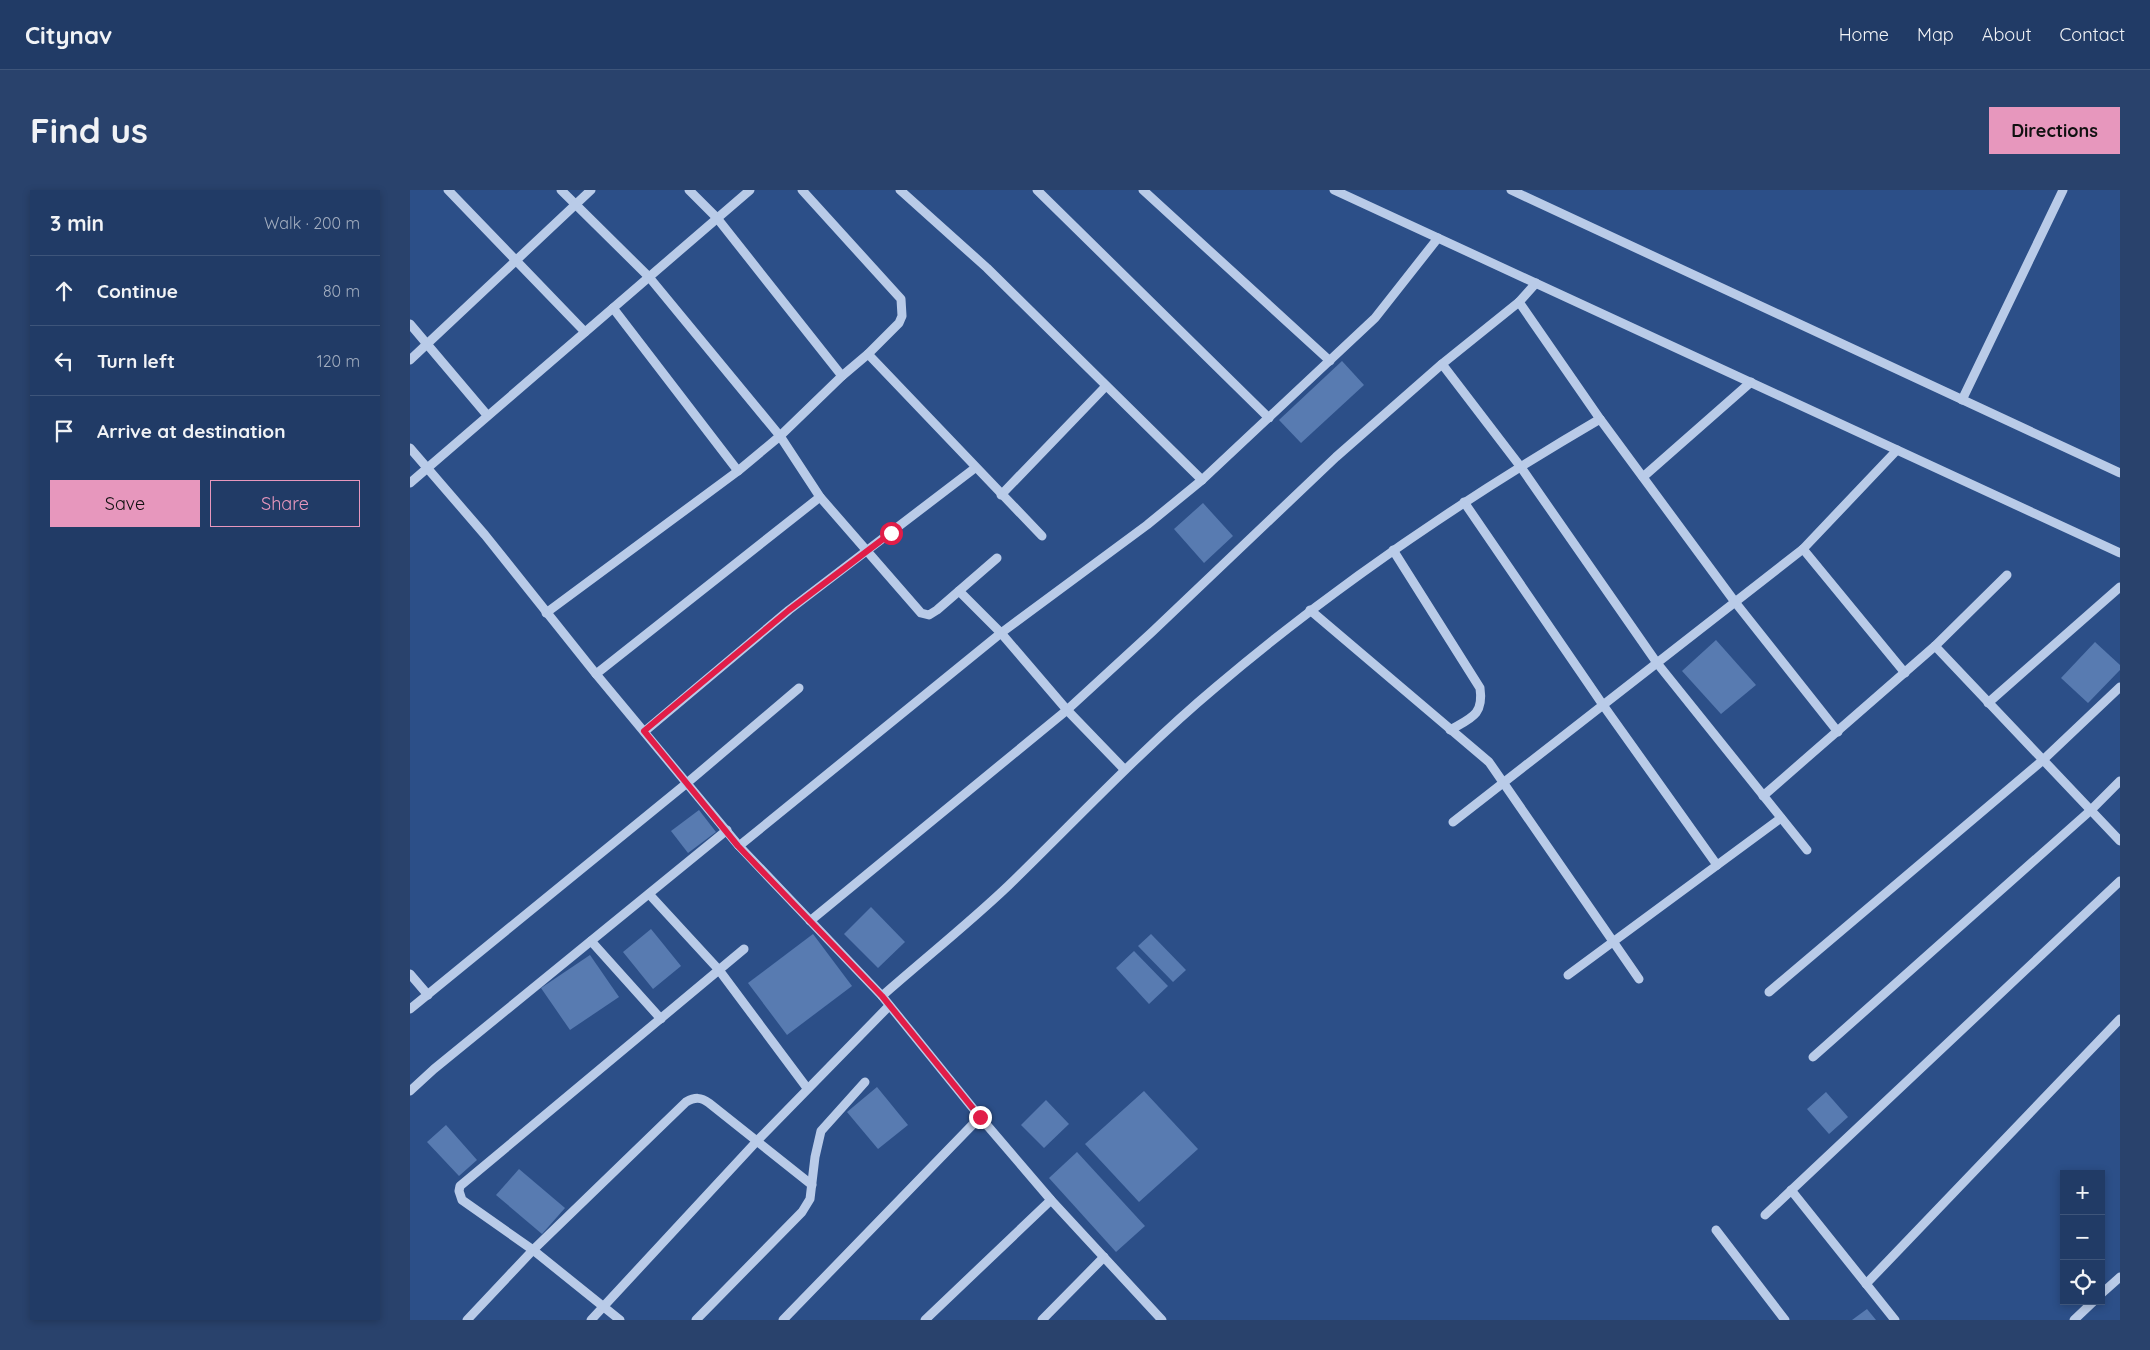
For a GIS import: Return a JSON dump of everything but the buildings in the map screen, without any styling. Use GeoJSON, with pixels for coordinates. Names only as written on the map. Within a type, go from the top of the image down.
{"type":"FeatureCollection","features":[{"type":"Feature","properties":{"kind":"street"},"geometry":{"type":"LineString","coordinates":[[448,190],[585,332]]}},
{"type":"Feature","properties":{"kind":"street"},"geometry":{"type":"LineString","coordinates":[[560,190],[649,277],[780,436],[820,497],[921,613],[930,615],[997,558]]}},
{"type":"Feature","properties":{"kind":"street"},"geometry":{"type":"LineString","coordinates":[[410,360],[592,190]]}},
{"type":"Feature","properties":{"kind":"street"},"geometry":{"type":"LineString","coordinates":[[690,190],[717,218],[842,376]]}},
{"type":"Feature","properties":{"kind":"street"},"geometry":{"type":"LineString","coordinates":[[410,484],[487,415],[750,190]]}},
{"type":"Feature","properties":{"kind":"street"},"geometry":{"type":"LineString","coordinates":[[546,613],[738,471],[780,436],[899,323],[902,316],[901,299],[802,190]]}},
{"type":"Feature","properties":{"kind":"street"},"geometry":{"type":"LineString","coordinates":[[900,190],[987,268],[1202,480]]}},
{"type":"Feature","properties":{"kind":"street"},"geometry":{"type":"LineString","coordinates":[[1037,190],[1269,418]]}},
{"type":"Feature","properties":{"kind":"street"},"geometry":{"type":"LineString","coordinates":[[1143,190],[1330,361]]}},
{"type":"Feature","properties":{"kind":"street"},"geometry":{"type":"LineString","coordinates":[[1334,190],[2120,553]]}},
{"type":"Feature","properties":{"kind":"street"},"geometry":{"type":"LineString","coordinates":[[1511,190],[2120,473]]}},
{"type":"Feature","properties":{"kind":"street"},"geometry":{"type":"LineString","coordinates":[[1962,400],[2062,190]]}},
{"type":"Feature","properties":{"kind":"street"},"geometry":{"type":"LineString","coordinates":[[738,846],[1001,633],[1147,525],[1202,480],[1375,318],[1438,238]]}},
{"type":"Feature","properties":{"kind":"street"},"geometry":{"type":"LineString","coordinates":[[810,921],[1067,710],[1160,625],[1336,457],[1442,364],[1519,302],[1536,283]]}},
{"type":"Feature","properties":{"kind":"street"},"geometry":{"type":"LineString","coordinates":[[1519,302],[1600,419],[1735,602],[1838,732]]}},
{"type":"Feature","properties":{"kind":"street"},"geometry":{"type":"LineString","coordinates":[[612,308],[738,471]]}},
{"type":"Feature","properties":{"kind":"street"},"geometry":{"type":"LineString","coordinates":[[410,324],[487,415]]}},
{"type":"Feature","properties":{"kind":"street"},"geometry":{"type":"LineString","coordinates":[[868,354],[1042,536]]}},
{"type":"Feature","properties":{"kind":"street"},"geometry":{"type":"LineString","coordinates":[[1442,364],[1520,466],[1657,663],[1807,850]]}},
{"type":"Feature","properties":{"kind":"street"},"geometry":{"type":"LineString","coordinates":[[1644,477],[1751,382]]}},
{"type":"Feature","properties":{"kind":"street"},"geometry":{"type":"LineString","coordinates":[[1001,494],[1106,386]]}},
{"type":"Feature","properties":{"kind":"street"},"geometry":{"type":"LineString","coordinates":[[882,996],[1006,887],[1124,769],[1215,687],[1310,610],[1464,502],[1520,466],[1600,419]]}},
{"type":"Feature","properties":{"kind":"street"},"geometry":{"type":"LineString","coordinates":[[410,448],[485,535],[546,613],[727,830],[738,846],[882,996],[980,1117],[1051,1200],[1162,1320]]}},
{"type":"Feature","properties":{"kind":"street"},"geometry":{"type":"LineString","coordinates":[[1453,822],[1803,549],[1897,450]]}},
{"type":"Feature","properties":{"kind":"street"},"geometry":{"type":"LineString","coordinates":[[644,731],[789,610],[975,468]]}},
{"type":"Feature","properties":{"kind":"street"},"geometry":{"type":"LineString","coordinates":[[596,674],[820,497]]}},
{"type":"Feature","properties":{"kind":"street"},"geometry":{"type":"LineString","coordinates":[[1464,502],[1603,705],[1717,865]]}},
{"type":"Feature","properties":{"kind":"street"},"geometry":{"type":"LineString","coordinates":[[1803,549],[1905,673]]}},
{"type":"Feature","properties":{"kind":"street"},"geometry":{"type":"LineString","coordinates":[[1393,550],[1480,688],[1480,708],[1474,716],[1450,730]]}},
{"type":"Feature","properties":{"kind":"street"},"geometry":{"type":"LineString","coordinates":[[1763,796],[1935,646],[2007,575]]}},
{"type":"Feature","properties":{"kind":"street"},"geometry":{"type":"LineString","coordinates":[[1988,703],[2120,587]]}},
{"type":"Feature","properties":{"kind":"street"},"geometry":{"type":"LineString","coordinates":[[959,591],[1001,633],[1067,710],[1124,769]]}},
{"type":"Feature","properties":{"kind":"street"},"geometry":{"type":"LineString","coordinates":[[1310,610],[1489,762],[1504,781],[1639,979]]}},
{"type":"Feature","properties":{"kind":"street"},"geometry":{"type":"LineString","coordinates":[[1935,646],[2120,841]]}},
{"type":"Feature","properties":{"kind":"street"},"geometry":{"type":"LineString","coordinates":[[1769,992],[2042,760],[2120,687]]}},
{"type":"Feature","properties":{"kind":"street"},"geometry":{"type":"LineString","coordinates":[[410,1009],[687,783],[799,688]]}},
{"type":"Feature","properties":{"kind":"street"},"geometry":{"type":"LineString","coordinates":[[1813,1057],[2091,810],[2120,781]]}},
{"type":"Feature","properties":{"kind":"street"},"geometry":{"type":"LineString","coordinates":[[1568,975],[1781,818]]}},
{"type":"Feature","properties":{"kind":"street"},"geometry":{"type":"LineString","coordinates":[[410,1091],[727,830]]}},
{"type":"Feature","properties":{"kind":"street"},"geometry":{"type":"LineString","coordinates":[[1765,1215],[2120,881]]}},
{"type":"Feature","properties":{"kind":"street"},"geometry":{"type":"LineString","coordinates":[[649,894],[719,970],[807,1088]]}},
{"type":"Feature","properties":{"kind":"street"},"geometry":{"type":"LineString","coordinates":[[591,941],[661,1019]]}},
{"type":"Feature","properties":{"kind":"street"},"geometry":{"type":"LineString","coordinates":[[620,1320],[533,1250],[462,1200],[458,1191],[460,1186],[744,949]]}},
{"type":"Feature","properties":{"kind":"street"},"geometry":{"type":"LineString","coordinates":[[410,974],[428,995]]}},
{"type":"Feature","properties":{"kind":"street"},"geometry":{"type":"LineString","coordinates":[[591,1320],[807,1088],[889,1006]]}},
{"type":"Feature","properties":{"kind":"street"},"geometry":{"type":"LineString","coordinates":[[1866,1284],[2120,1019]]}},
{"type":"Feature","properties":{"kind":"street"},"geometry":{"type":"LineString","coordinates":[[696,1320],[802,1212],[810,1199],[815,1157],[822,1131],[865,1082]]}},
{"type":"Feature","properties":{"kind":"street"},"geometry":{"type":"LineString","coordinates":[[467,1320],[533,1250],[686,1102],[694,1098],[702,1098],[709,1103],[812,1185]]}},
{"type":"Feature","properties":{"kind":"street"},"geometry":{"type":"LineString","coordinates":[[783,1320],[980,1117]]}},
{"type":"Feature","properties":{"kind":"street"},"geometry":{"type":"LineString","coordinates":[[1791,1190],[1895,1320]]}},
{"type":"Feature","properties":{"kind":"street"},"geometry":{"type":"LineString","coordinates":[[925,1320],[1051,1200]]}},
{"type":"Feature","properties":{"kind":"street"},"geometry":{"type":"LineString","coordinates":[[1716,1230],[1785,1320]]}},
{"type":"Feature","properties":{"kind":"street"},"geometry":{"type":"LineString","coordinates":[[1042,1320],[1104,1257]]}},
{"type":"Feature","properties":{"kind":"street"},"geometry":{"type":"LineString","coordinates":[[2105,1290],[2120,1277]]}},
{"type":"Feature","properties":{"kind":"street"},"geometry":{"type":"LineString","coordinates":[[2074,1320],[2090,1305]]}},
{"type":"Feature","properties":{"kind":"route"},"geometry":{"type":"LineString","coordinates":[[891,533],[789,610],[644,731],[727,830],[738,846],[882,996],[980,1117]]}}]}
